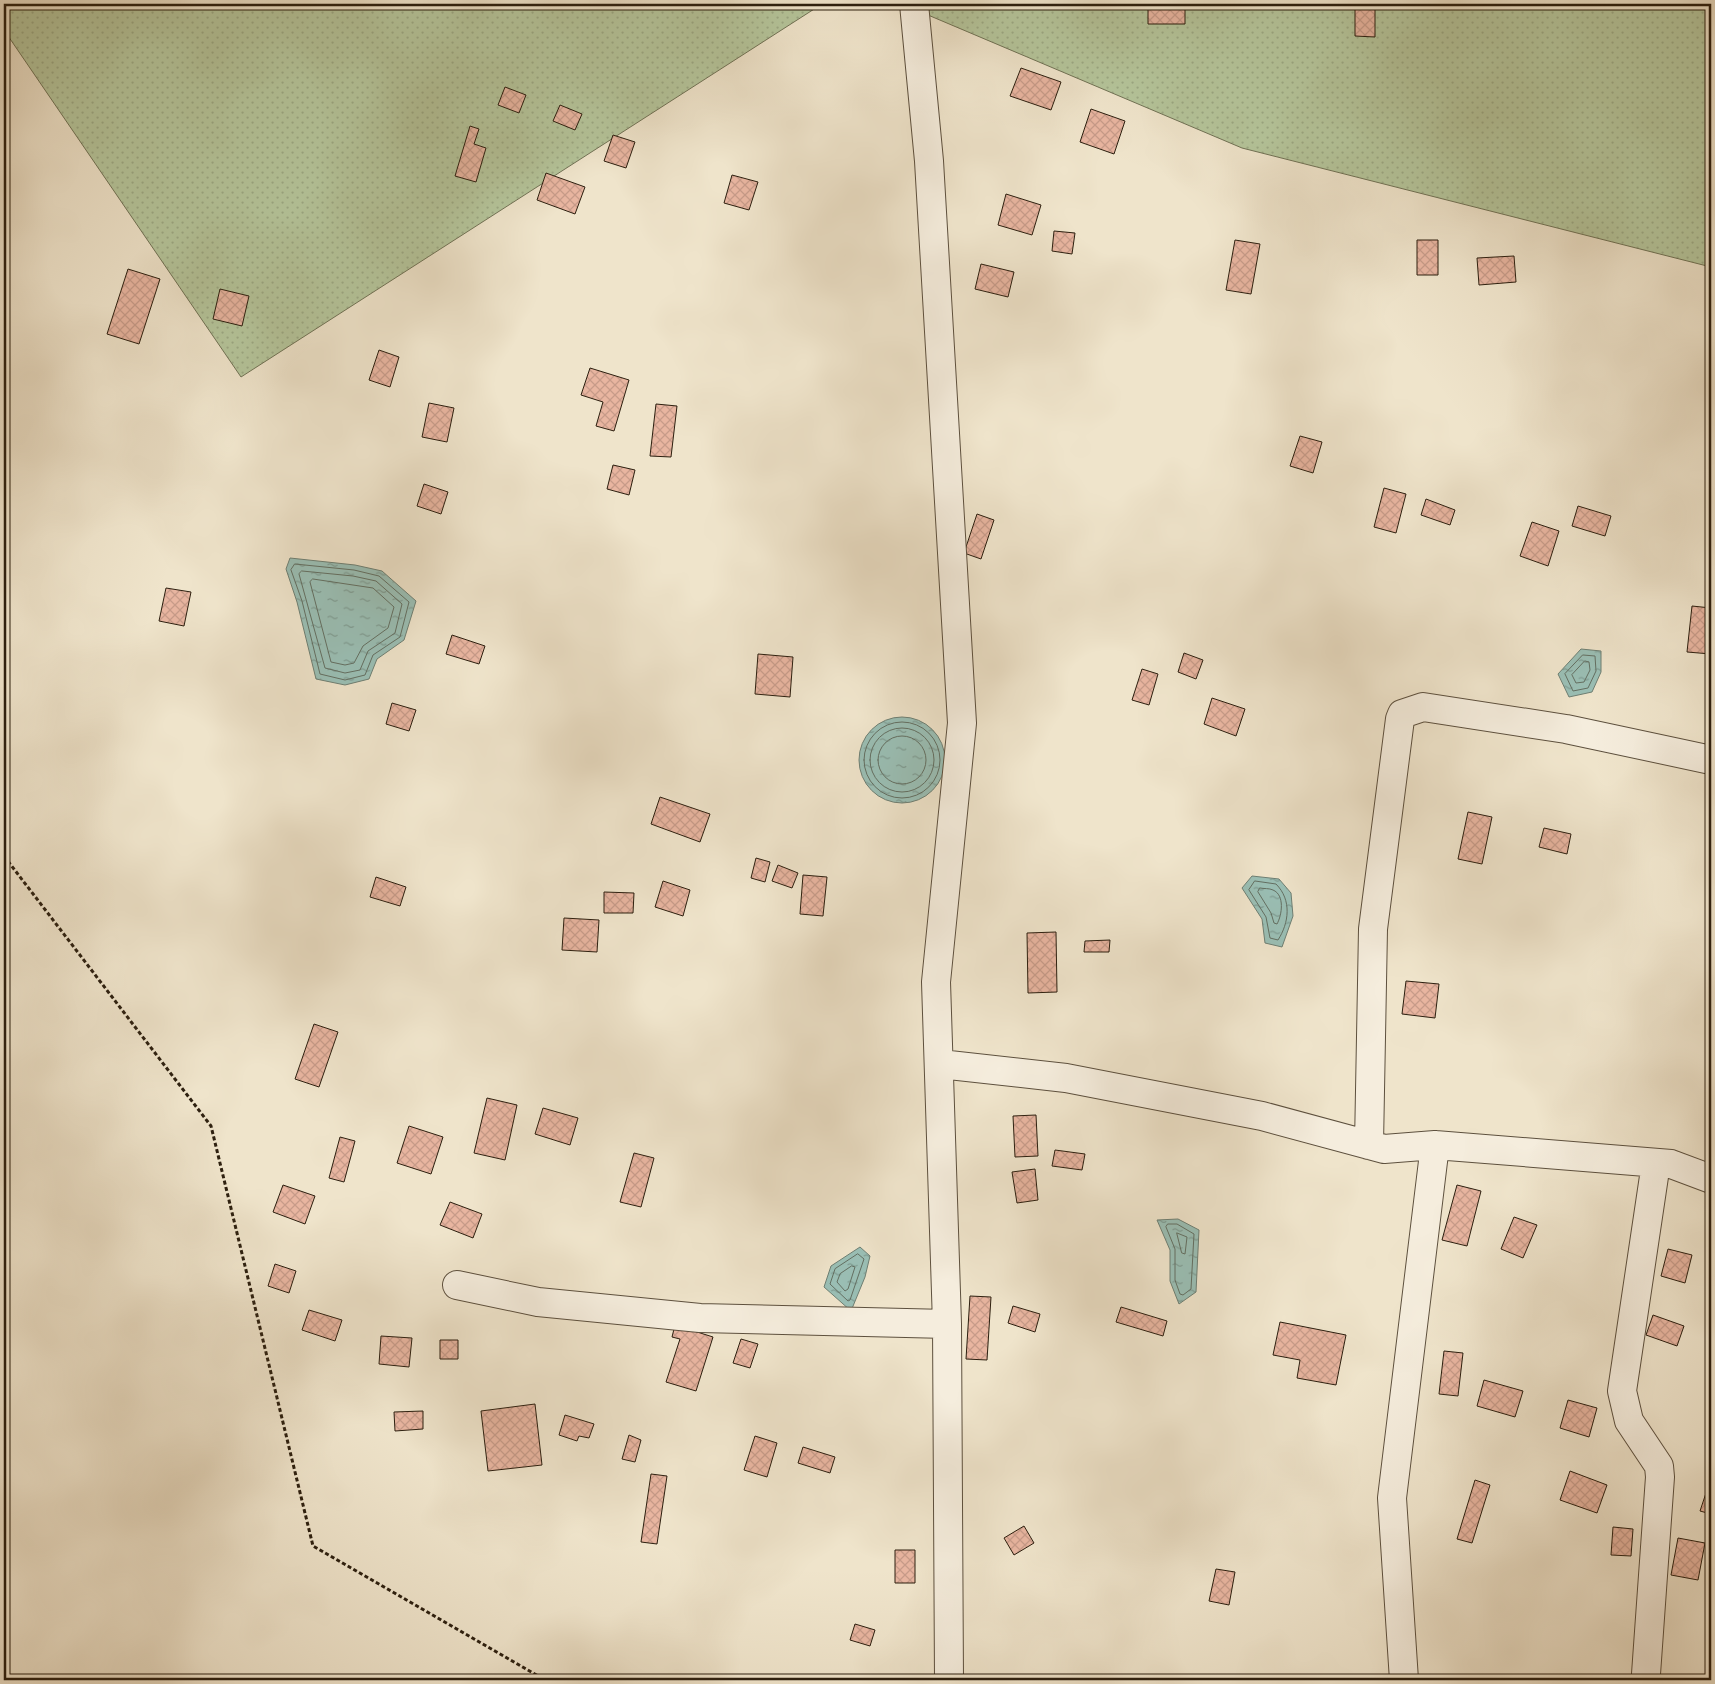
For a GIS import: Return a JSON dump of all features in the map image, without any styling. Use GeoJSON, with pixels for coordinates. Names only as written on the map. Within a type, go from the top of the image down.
{"type":"FeatureCollection","features":[{"type":"Feature","properties":{"kind":"street"},"geometry":{"type":"LineString","coordinates":[[914,4],[929,162],[962,723],[936,982],[947,1324],[949,1680]]}},
{"type":"Feature","properties":{"kind":"street"},"geometry":{"type":"LineString","coordinates":[[1369,1146],[1373,929],[1402,714],[1423,707],[1566,730],[1711,760]]}},
{"type":"Feature","properties":{"kind":"street"},"geometry":{"type":"LineString","coordinates":[[940,1064],[1066,1078],[1262,1116],[1384,1149],[1435,1146],[1671,1164],[1711,1179]]}},
{"type":"Feature","properties":{"kind":"street"},"geometry":{"type":"LineString","coordinates":[[1404,1680],[1392,1498],[1435,1146]]}},
{"type":"Feature","properties":{"kind":"street"},"geometry":{"type":"LineString","coordinates":[[1646,1674],[1660,1477],[1659,1466],[1629,1422],[1622,1391],[1656,1163]]}},
{"type":"Feature","properties":{"kind":"street"},"geometry":{"type":"LineString","coordinates":[[457,1285],[538,1302],[700,1318],[947,1324]]}},
{"type":"Feature","properties":{"kind":"path"},"geometry":{"type":"LineString","coordinates":[[4,856],[211,1126],[313,1546],[545,1680]]}},
{"type":"Feature","properties":{"kind":"green space"},"geometry":{"type":"Polygon","coordinates":[[[4,4],[822,4],[241,377],[4,30],[4,4]]]}},
{"type":"Feature","properties":{"kind":"green space"},"geometry":{"type":"Polygon","coordinates":[[[902,4],[1711,4],[1711,267],[1242,148],[902,4]]]}},
{"type":"Feature","properties":{"kind":"water"},"geometry":{"type":"Polygon","coordinates":[[[290,558],[355,565],[382,571],[416,601],[404,640],[377,659],[369,679],[345,685],[316,679],[297,602],[286,569],[290,558]]]}},
{"type":"Feature","properties":{"kind":"water"},"geometry":{"type":"Polygon","coordinates":[[[1581,649],[1601,651],[1601,672],[1592,692],[1569,697],[1558,674],[1581,649]]]}},
{"type":"Feature","properties":{"kind":"water"},"geometry":{"type":"Polygon","coordinates":[[[902,717],[919,720],[933,729],[942,743],[945,760],[942,777],[933,791],[919,800],[902,803],[885,800],[871,791],[862,777],[859,760],[862,743],[871,729],[885,720],[902,717]]]}},
{"type":"Feature","properties":{"kind":"water"},"geometry":{"type":"Polygon","coordinates":[[[1252,876],[1279,879],[1291,893],[1293,916],[1282,947],[1265,943],[1262,919],[1242,888],[1252,876]]]}},
{"type":"Feature","properties":{"kind":"water"},"geometry":{"type":"Polygon","coordinates":[[[1178,1219],[1199,1230],[1196,1292],[1179,1304],[1170,1281],[1170,1250],[1157,1220],[1178,1219]]]}},
{"type":"Feature","properties":{"kind":"water"},"geometry":{"type":"Polygon","coordinates":[[[860,1247],[870,1256],[865,1277],[851,1311],[824,1287],[831,1266],[860,1247]]]}},
{"type":"Feature","properties":{"kind":"building"},"geometry":{"type":"Polygon","coordinates":[[[1148,4],[1185,4],[1185,24],[1148,24],[1148,4]]]}},
{"type":"Feature","properties":{"kind":"building"},"geometry":{"type":"Polygon","coordinates":[[[1355,4],[1375,4],[1375,37],[1355,36],[1355,4]]]}},
{"type":"Feature","properties":{"kind":"building"},"geometry":{"type":"Polygon","coordinates":[[[1021,68],[1061,82],[1051,110],[1010,96],[1021,68]]]}},
{"type":"Feature","properties":{"kind":"building"},"geometry":{"type":"Polygon","coordinates":[[[505,87],[526,95],[519,113],[498,105],[505,87]]]}},
{"type":"Feature","properties":{"kind":"building"},"geometry":{"type":"Polygon","coordinates":[[[560,105],[582,114],[575,130],[553,121],[560,105]]]}},
{"type":"Feature","properties":{"kind":"building"},"geometry":{"type":"Polygon","coordinates":[[[1091,109],[1125,121],[1114,154],[1080,142],[1091,109]]]}},
{"type":"Feature","properties":{"kind":"building"},"geometry":{"type":"Polygon","coordinates":[[[470,126],[479,129],[474,144],[486,148],[476,182],[455,176],[470,126]]]}},
{"type":"Feature","properties":{"kind":"building"},"geometry":{"type":"Polygon","coordinates":[[[613,135],[635,142],[626,168],[604,161],[613,135]]]}},
{"type":"Feature","properties":{"kind":"building"},"geometry":{"type":"Polygon","coordinates":[[[546,173],[585,187],[575,214],[537,200],[546,173]]]}},
{"type":"Feature","properties":{"kind":"building"},"geometry":{"type":"Polygon","coordinates":[[[732,175],[758,182],[749,210],[724,203],[732,175]]]}},
{"type":"Feature","properties":{"kind":"building"},"geometry":{"type":"Polygon","coordinates":[[[1006,194],[1041,205],[1032,235],[998,225],[1006,194]]]}},
{"type":"Feature","properties":{"kind":"building"},"geometry":{"type":"Polygon","coordinates":[[[1054,231],[1075,233],[1072,254],[1052,251],[1054,231]]]}},
{"type":"Feature","properties":{"kind":"building"},"geometry":{"type":"Polygon","coordinates":[[[1235,240],[1260,244],[1251,294],[1226,290],[1235,240]]]}},
{"type":"Feature","properties":{"kind":"building"},"geometry":{"type":"Polygon","coordinates":[[[1417,240],[1438,240],[1438,275],[1417,275],[1417,240]]]}},
{"type":"Feature","properties":{"kind":"building"},"geometry":{"type":"Polygon","coordinates":[[[1514,256],[1516,282],[1479,285],[1477,258],[1514,256]]]}},
{"type":"Feature","properties":{"kind":"building"},"geometry":{"type":"Polygon","coordinates":[[[981,264],[1014,272],[1008,297],[975,289],[981,264]]]}},
{"type":"Feature","properties":{"kind":"building"},"geometry":{"type":"Polygon","coordinates":[[[128,269],[160,279],[139,344],[107,334],[128,269]]]}},
{"type":"Feature","properties":{"kind":"building"},"geometry":{"type":"Polygon","coordinates":[[[220,289],[249,296],[242,326],[213,319],[220,289]]]}},
{"type":"Feature","properties":{"kind":"building"},"geometry":{"type":"Polygon","coordinates":[[[379,350],[399,357],[390,387],[369,380],[379,350]]]}},
{"type":"Feature","properties":{"kind":"building"},"geometry":{"type":"Polygon","coordinates":[[[590,368],[629,380],[614,431],[596,426],[603,402],[581,395],[590,368]]]}},
{"type":"Feature","properties":{"kind":"building"},"geometry":{"type":"Polygon","coordinates":[[[429,403],[454,408],[447,442],[422,437],[429,403]]]}},
{"type":"Feature","properties":{"kind":"building"},"geometry":{"type":"Polygon","coordinates":[[[656,404],[677,406],[671,457],[650,456],[656,404]]]}},
{"type":"Feature","properties":{"kind":"building"},"geometry":{"type":"Polygon","coordinates":[[[1300,436],[1322,442],[1313,473],[1290,466],[1300,436]]]}},
{"type":"Feature","properties":{"kind":"building"},"geometry":{"type":"Polygon","coordinates":[[[613,465],[635,470],[629,495],[607,489],[613,465]]]}},
{"type":"Feature","properties":{"kind":"building"},"geometry":{"type":"Polygon","coordinates":[[[424,484],[448,492],[441,514],[417,506],[424,484]]]}},
{"type":"Feature","properties":{"kind":"building"},"geometry":{"type":"Polygon","coordinates":[[[1384,488],[1406,494],[1396,533],[1374,527],[1384,488]]]}},
{"type":"Feature","properties":{"kind":"building"},"geometry":{"type":"Polygon","coordinates":[[[1426,499],[1455,510],[1450,525],[1421,515],[1426,499]]]}},
{"type":"Feature","properties":{"kind":"building"},"geometry":{"type":"Polygon","coordinates":[[[1578,506],[1611,516],[1605,536],[1572,526],[1578,506]]]}},
{"type":"Feature","properties":{"kind":"building"},"geometry":{"type":"Polygon","coordinates":[[[977,514],[994,520],[981,559],[964,553],[977,514]]]}},
{"type":"Feature","properties":{"kind":"building"},"geometry":{"type":"Polygon","coordinates":[[[1532,522],[1559,531],[1548,566],[1520,556],[1532,522]]]}},
{"type":"Feature","properties":{"kind":"building"},"geometry":{"type":"Polygon","coordinates":[[[166,588],[191,592],[184,626],[159,621],[166,588]]]}},
{"type":"Feature","properties":{"kind":"building"},"geometry":{"type":"Polygon","coordinates":[[[1692,606],[1711,608],[1711,654],[1687,652],[1692,606]]]}},
{"type":"Feature","properties":{"kind":"building"},"geometry":{"type":"Polygon","coordinates":[[[452,635],[485,646],[479,664],[446,654],[452,635]]]}},
{"type":"Feature","properties":{"kind":"building"},"geometry":{"type":"Polygon","coordinates":[[[1184,653],[1203,660],[1196,679],[1178,672],[1184,653]]]}},
{"type":"Feature","properties":{"kind":"building"},"geometry":{"type":"Polygon","coordinates":[[[758,654],[793,657],[790,697],[755,694],[758,654]]]}},
{"type":"Feature","properties":{"kind":"building"},"geometry":{"type":"Polygon","coordinates":[[[1142,669],[1158,674],[1149,705],[1132,700],[1142,669]]]}},
{"type":"Feature","properties":{"kind":"building"},"geometry":{"type":"Polygon","coordinates":[[[1212,698],[1245,709],[1236,736],[1204,724],[1212,698]]]}},
{"type":"Feature","properties":{"kind":"building"},"geometry":{"type":"Polygon","coordinates":[[[392,703],[416,710],[409,731],[386,724],[392,703]]]}},
{"type":"Feature","properties":{"kind":"building"},"geometry":{"type":"Polygon","coordinates":[[[660,797],[710,814],[700,842],[651,824],[660,797]]]}},
{"type":"Feature","properties":{"kind":"building"},"geometry":{"type":"Polygon","coordinates":[[[1468,812],[1492,817],[1482,864],[1458,859],[1468,812]]]}},
{"type":"Feature","properties":{"kind":"building"},"geometry":{"type":"Polygon","coordinates":[[[1544,828],[1571,834],[1567,854],[1539,847],[1544,828]]]}},
{"type":"Feature","properties":{"kind":"building"},"geometry":{"type":"Polygon","coordinates":[[[756,858],[770,862],[765,882],[751,878],[756,858]]]}},
{"type":"Feature","properties":{"kind":"building"},"geometry":{"type":"Polygon","coordinates":[[[778,865],[798,873],[792,888],[772,881],[778,865]]]}},
{"type":"Feature","properties":{"kind":"building"},"geometry":{"type":"Polygon","coordinates":[[[803,875],[827,877],[823,916],[800,914],[803,875]]]}},
{"type":"Feature","properties":{"kind":"building"},"geometry":{"type":"Polygon","coordinates":[[[376,877],[406,887],[400,906],[370,897],[376,877]]]}},
{"type":"Feature","properties":{"kind":"building"},"geometry":{"type":"Polygon","coordinates":[[[663,881],[690,890],[683,916],[655,907],[663,881]]]}},
{"type":"Feature","properties":{"kind":"building"},"geometry":{"type":"Polygon","coordinates":[[[604,892],[634,893],[633,913],[604,913],[604,892]]]}},
{"type":"Feature","properties":{"kind":"building"},"geometry":{"type":"Polygon","coordinates":[[[564,918],[599,920],[597,952],[562,950],[564,918]]]}},
{"type":"Feature","properties":{"kind":"building"},"geometry":{"type":"Polygon","coordinates":[[[1056,932],[1057,992],[1028,993],[1027,933],[1056,932]]]}},
{"type":"Feature","properties":{"kind":"building"},"geometry":{"type":"Polygon","coordinates":[[[1110,940],[1109,952],[1084,952],[1085,941],[1110,940]]]}},
{"type":"Feature","properties":{"kind":"building"},"geometry":{"type":"Polygon","coordinates":[[[1406,981],[1439,984],[1435,1018],[1402,1014],[1406,981]]]}},
{"type":"Feature","properties":{"kind":"building"},"geometry":{"type":"Polygon","coordinates":[[[314,1024],[338,1032],[319,1087],[295,1079],[314,1024]]]}},
{"type":"Feature","properties":{"kind":"building"},"geometry":{"type":"Polygon","coordinates":[[[487,1098],[517,1105],[505,1160],[474,1153],[487,1098]]]}},
{"type":"Feature","properties":{"kind":"building"},"geometry":{"type":"Polygon","coordinates":[[[543,1108],[578,1118],[570,1145],[535,1134],[543,1108]]]}},
{"type":"Feature","properties":{"kind":"building"},"geometry":{"type":"Polygon","coordinates":[[[1036,1115],[1038,1156],[1015,1157],[1013,1116],[1036,1115]]]}},
{"type":"Feature","properties":{"kind":"building"},"geometry":{"type":"Polygon","coordinates":[[[409,1126],[443,1137],[431,1174],[397,1163],[409,1126]]]}},
{"type":"Feature","properties":{"kind":"building"},"geometry":{"type":"Polygon","coordinates":[[[340,1137],[355,1141],[344,1182],[329,1178],[340,1137]]]}},
{"type":"Feature","properties":{"kind":"building"},"geometry":{"type":"Polygon","coordinates":[[[1055,1150],[1085,1154],[1082,1170],[1052,1166],[1055,1150]]]}},
{"type":"Feature","properties":{"kind":"building"},"geometry":{"type":"Polygon","coordinates":[[[634,1153],[654,1158],[641,1207],[620,1202],[634,1153]]]}},
{"type":"Feature","properties":{"kind":"building"},"geometry":{"type":"Polygon","coordinates":[[[1035,1169],[1038,1200],[1017,1203],[1012,1172],[1035,1169]]]}},
{"type":"Feature","properties":{"kind":"building"},"geometry":{"type":"Polygon","coordinates":[[[283,1185],[315,1196],[305,1224],[273,1212],[283,1185]]]}},
{"type":"Feature","properties":{"kind":"building"},"geometry":{"type":"Polygon","coordinates":[[[1457,1185],[1481,1191],[1467,1246],[1442,1240],[1457,1185]]]}},
{"type":"Feature","properties":{"kind":"building"},"geometry":{"type":"Polygon","coordinates":[[[450,1202],[482,1214],[473,1238],[440,1225],[450,1202]]]}},
{"type":"Feature","properties":{"kind":"building"},"geometry":{"type":"Polygon","coordinates":[[[1514,1217],[1537,1225],[1523,1258],[1501,1249],[1514,1217]]]}},
{"type":"Feature","properties":{"kind":"building"},"geometry":{"type":"Polygon","coordinates":[[[1668,1249],[1692,1255],[1685,1283],[1661,1276],[1668,1249]]]}},
{"type":"Feature","properties":{"kind":"building"},"geometry":{"type":"Polygon","coordinates":[[[275,1264],[296,1271],[289,1293],[268,1286],[275,1264]]]}},
{"type":"Feature","properties":{"kind":"building"},"geometry":{"type":"Polygon","coordinates":[[[970,1296],[991,1297],[987,1360],[966,1359],[970,1296]]]}},
{"type":"Feature","properties":{"kind":"building"},"geometry":{"type":"Polygon","coordinates":[[[1013,1306],[1040,1314],[1035,1332],[1008,1323],[1013,1306]]]}},
{"type":"Feature","properties":{"kind":"building"},"geometry":{"type":"Polygon","coordinates":[[[1121,1307],[1167,1321],[1163,1336],[1116,1322],[1121,1307]]]}},
{"type":"Feature","properties":{"kind":"building"},"geometry":{"type":"Polygon","coordinates":[[[309,1310],[342,1320],[335,1341],[302,1330],[309,1310]]]}},
{"type":"Feature","properties":{"kind":"building"},"geometry":{"type":"Polygon","coordinates":[[[1653,1315],[1684,1326],[1677,1346],[1646,1335],[1653,1315]]]}},
{"type":"Feature","properties":{"kind":"building"},"geometry":{"type":"Polygon","coordinates":[[[1280,1322],[1346,1335],[1336,1385],[1297,1378],[1300,1360],[1273,1355],[1280,1322]]]}},
{"type":"Feature","properties":{"kind":"building"},"geometry":{"type":"Polygon","coordinates":[[[1711,1324],[1711,1340],[1706,1339],[1711,1324]]]}},
{"type":"Feature","properties":{"kind":"building"},"geometry":{"type":"Polygon","coordinates":[[[675,1325],[713,1337],[696,1391],[666,1382],[680,1339],[672,1337],[675,1325]]]}},
{"type":"Feature","properties":{"kind":"building"},"geometry":{"type":"Polygon","coordinates":[[[381,1336],[412,1338],[409,1367],[379,1364],[381,1336]]]}},
{"type":"Feature","properties":{"kind":"building"},"geometry":{"type":"Polygon","coordinates":[[[741,1339],[758,1344],[750,1368],[733,1363],[741,1339]]]}},
{"type":"Feature","properties":{"kind":"building"},"geometry":{"type":"Polygon","coordinates":[[[440,1340],[458,1340],[458,1359],[440,1359],[440,1340]]]}},
{"type":"Feature","properties":{"kind":"building"},"geometry":{"type":"Polygon","coordinates":[[[1444,1351],[1463,1353],[1458,1396],[1439,1394],[1444,1351]]]}},
{"type":"Feature","properties":{"kind":"building"},"geometry":{"type":"Polygon","coordinates":[[[1484,1380],[1523,1391],[1515,1417],[1477,1406],[1484,1380]]]}},
{"type":"Feature","properties":{"kind":"building"},"geometry":{"type":"Polygon","coordinates":[[[1568,1400],[1597,1408],[1589,1437],[1560,1428],[1568,1400]]]}},
{"type":"Feature","properties":{"kind":"building"},"geometry":{"type":"Polygon","coordinates":[[[535,1404],[542,1465],[488,1471],[481,1411],[535,1404]]]}},
{"type":"Feature","properties":{"kind":"building"},"geometry":{"type":"Polygon","coordinates":[[[423,1411],[423,1429],[395,1431],[394,1412],[423,1411]]]}},
{"type":"Feature","properties":{"kind":"building"},"geometry":{"type":"Polygon","coordinates":[[[565,1415],[594,1424],[589,1438],[579,1436],[577,1441],[559,1435],[565,1415]]]}},
{"type":"Feature","properties":{"kind":"building"},"geometry":{"type":"Polygon","coordinates":[[[629,1435],[641,1440],[635,1462],[622,1459],[629,1435]]]}},
{"type":"Feature","properties":{"kind":"building"},"geometry":{"type":"Polygon","coordinates":[[[755,1436],[777,1443],[767,1477],[744,1470],[755,1436]]]}},
{"type":"Feature","properties":{"kind":"building"},"geometry":{"type":"Polygon","coordinates":[[[803,1447],[835,1457],[830,1473],[798,1463],[803,1447]]]}},
{"type":"Feature","properties":{"kind":"building"},"geometry":{"type":"Polygon","coordinates":[[[1570,1471],[1607,1485],[1597,1513],[1560,1500],[1570,1471]]]}},
{"type":"Feature","properties":{"kind":"building"},"geometry":{"type":"Polygon","coordinates":[[[651,1474],[667,1476],[657,1544],[641,1542],[651,1474]]]}},
{"type":"Feature","properties":{"kind":"building"},"geometry":{"type":"Polygon","coordinates":[[[1475,1480],[1490,1485],[1472,1543],[1457,1539],[1475,1480]]]}},
{"type":"Feature","properties":{"kind":"building"},"geometry":{"type":"Polygon","coordinates":[[[1711,1482],[1711,1514],[1700,1511],[1711,1482]]]}},
{"type":"Feature","properties":{"kind":"building"},"geometry":{"type":"Polygon","coordinates":[[[1024,1526],[1034,1543],[1014,1555],[1004,1538],[1024,1526]]]}},
{"type":"Feature","properties":{"kind":"building"},"geometry":{"type":"Polygon","coordinates":[[[1613,1527],[1633,1529],[1631,1556],[1611,1555],[1613,1527]]]}},
{"type":"Feature","properties":{"kind":"building"},"geometry":{"type":"Polygon","coordinates":[[[1678,1538],[1705,1543],[1698,1580],[1671,1575],[1678,1538]]]}},
{"type":"Feature","properties":{"kind":"building"},"geometry":{"type":"Polygon","coordinates":[[[895,1550],[915,1550],[915,1583],[895,1583],[895,1550]]]}},
{"type":"Feature","properties":{"kind":"building"},"geometry":{"type":"Polygon","coordinates":[[[1216,1569],[1235,1572],[1229,1605],[1209,1601],[1216,1569]]]}},
{"type":"Feature","properties":{"kind":"building"},"geometry":{"type":"Polygon","coordinates":[[[855,1624],[875,1630],[870,1646],[850,1640],[855,1624]]]}}]}
